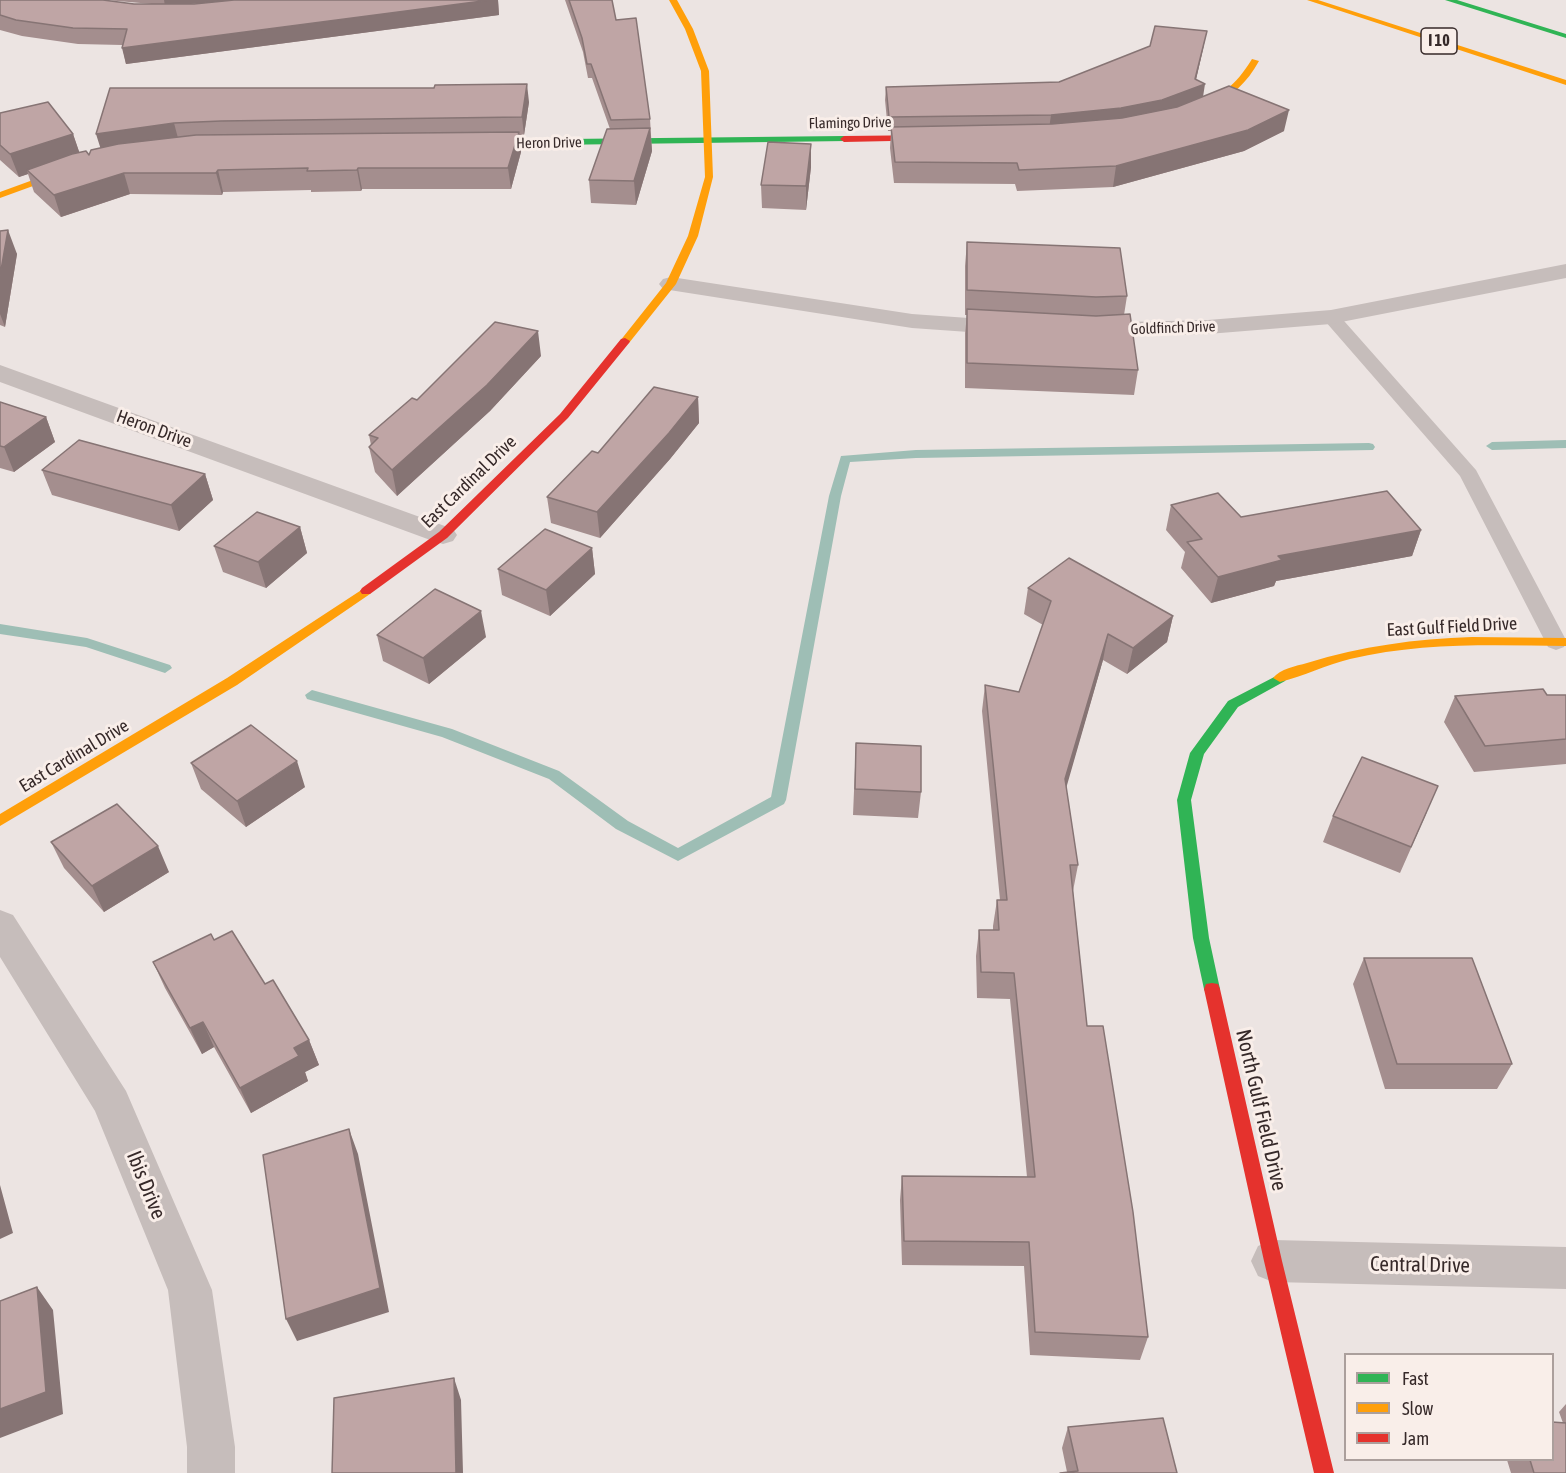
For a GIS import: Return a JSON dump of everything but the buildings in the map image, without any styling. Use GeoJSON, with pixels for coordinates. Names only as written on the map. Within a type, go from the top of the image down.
{"type":"FeatureCollection","features":[{"type":"Feature","properties":{"kind":"main road","name":"East Cardinal Drive"},"geometry":{"type":"LineString","coordinates":[[0,821],[163,724],[315,628],[443,535],[564,416],[671,284],[693,236],[704,197],[709,177],[705,71],[689,29],[673,0]]}},
{"type":"Feature","properties":{"kind":"main road","name":"I 10"},"geometry":{"type":"LineString","coordinates":[[1311,0],[1566,83]]}},
{"type":"Feature","properties":{"kind":"main road","name":"I 10"},"geometry":{"type":"LineString","coordinates":[[1449,0],[1566,36]]}},
{"type":"Feature","properties":{"kind":"main road"},"geometry":{"type":"LineString","coordinates":[[1184,115],[1220,99],[1244,82],[1256,61]]}},
{"type":"Feature","properties":{"kind":"main road","name":"Flamingo Drive"},"geometry":{"type":"LineString","coordinates":[[709,141],[955,138]]}},
{"type":"Feature","properties":{"kind":"main road","name":"Heron Drive"},"geometry":{"type":"LineString","coordinates":[[458,144],[709,141]]}},
{"type":"Feature","properties":{"kind":"main road"},"geometry":{"type":"LineString","coordinates":[[0,195],[47,176],[90,163]]}},
{"type":"Feature","properties":{"kind":"main road","name":"East Gulf Field Drive"},"geometry":{"type":"LineString","coordinates":[[1197,753],[1233,704],[1288,674],[1345,655],[1399,645],[1467,640],[1561,642]]}},
{"type":"Feature","properties":{"kind":"main road","name":"North Gulf Field Drive"},"geometry":{"type":"LineString","coordinates":[[1197,753],[1184,800],[1201,938],[1273,1261],[1324,1473]]}},
{"type":"Feature","properties":{"kind":"street","name":"Goldfinch Drive"},"geometry":{"type":"LineString","coordinates":[[1068,330],[1208,327],[1331,317],[1566,272]]}},
{"type":"Feature","properties":{"kind":"street"},"geometry":{"type":"LineString","coordinates":[[671,284],[912,321],[1032,328]]}},
{"type":"Feature","properties":{"kind":"street","name":"Heron Drive"},"geometry":{"type":"LineString","coordinates":[[0,373],[443,535]]}},
{"type":"Feature","properties":{"kind":"street","name":"Ibis Drive"},"geometry":{"type":"LineString","coordinates":[[0,925],[112,1103],[190,1290],[211,1447],[211,1473]]}},
{"type":"Feature","properties":{"kind":"street","name":"Central Drive"},"geometry":{"type":"LineString","coordinates":[[1273,1261],[1566,1268]]}},
{"type":"Feature","properties":{"kind":"lane"},"geometry":{"type":"LineString","coordinates":[[1331,317],[1469,474],[1561,642]]}},
{"type":"Feature","properties":{"kind":"waterway"},"geometry":{"type":"LineString","coordinates":[[1492,446],[1566,444]]}},
{"type":"Feature","properties":{"kind":"waterway"},"geometry":{"type":"LineString","coordinates":[[312,695],[447,733],[554,775],[622,825],[678,855],[778,800],[835,496],[845,459],[916,454],[1369,447]]}},
{"type":"Feature","properties":{"kind":"waterway"},"geometry":{"type":"LineString","coordinates":[[0,629],[87,643],[165,668]]}},
{"type":"Feature","properties":{"kind":"traffic: fast"},"geometry":{"type":"LineString","coordinates":[[1449,0],[1566,36]]}},
{"type":"Feature","properties":{"kind":"traffic: fast"},"geometry":{"type":"LineString","coordinates":[[475,143],[844,139]]}},
{"type":"Feature","properties":{"kind":"traffic: fast"},"geometry":{"type":"LineString","coordinates":[[1212,989],[1201,938],[1184,800],[1197,753],[1233,704],[1280,678]]}},
{"type":"Feature","properties":{"kind":"traffic: slow"},"geometry":{"type":"LineString","coordinates":[[625,341],[671,284],[693,236],[709,177],[705,71],[689,29],[673,0]]}},
{"type":"Feature","properties":{"kind":"traffic: slow"},"geometry":{"type":"LineString","coordinates":[[1311,0],[1566,83]]}},
{"type":"Feature","properties":{"kind":"traffic: slow"},"geometry":{"type":"LineString","coordinates":[[1195,111],[1230,92],[1243,80],[1255,61]]}},
{"type":"Feature","properties":{"kind":"traffic: slow"},"geometry":{"type":"LineString","coordinates":[[0,195],[74,168]]}},
{"type":"Feature","properties":{"kind":"traffic: slow"},"geometry":{"type":"LineString","coordinates":[[0,821],[232,682],[366,591]]}},
{"type":"Feature","properties":{"kind":"traffic: slow"},"geometry":{"type":"LineString","coordinates":[[1280,678],[1349,655],[1410,645],[1472,641],[1566,642]]}},
{"type":"Feature","properties":{"kind":"traffic: jam"},"geometry":{"type":"LineString","coordinates":[[844,139],[936,138]]}},
{"type":"Feature","properties":{"kind":"traffic: jam"},"geometry":{"type":"LineString","coordinates":[[366,591],[443,535],[564,416],[625,341]]}},
{"type":"Feature","properties":{"kind":"traffic: jam"},"geometry":{"type":"LineString","coordinates":[[1212,989],[1273,1261],[1324,1473]]}}]}
